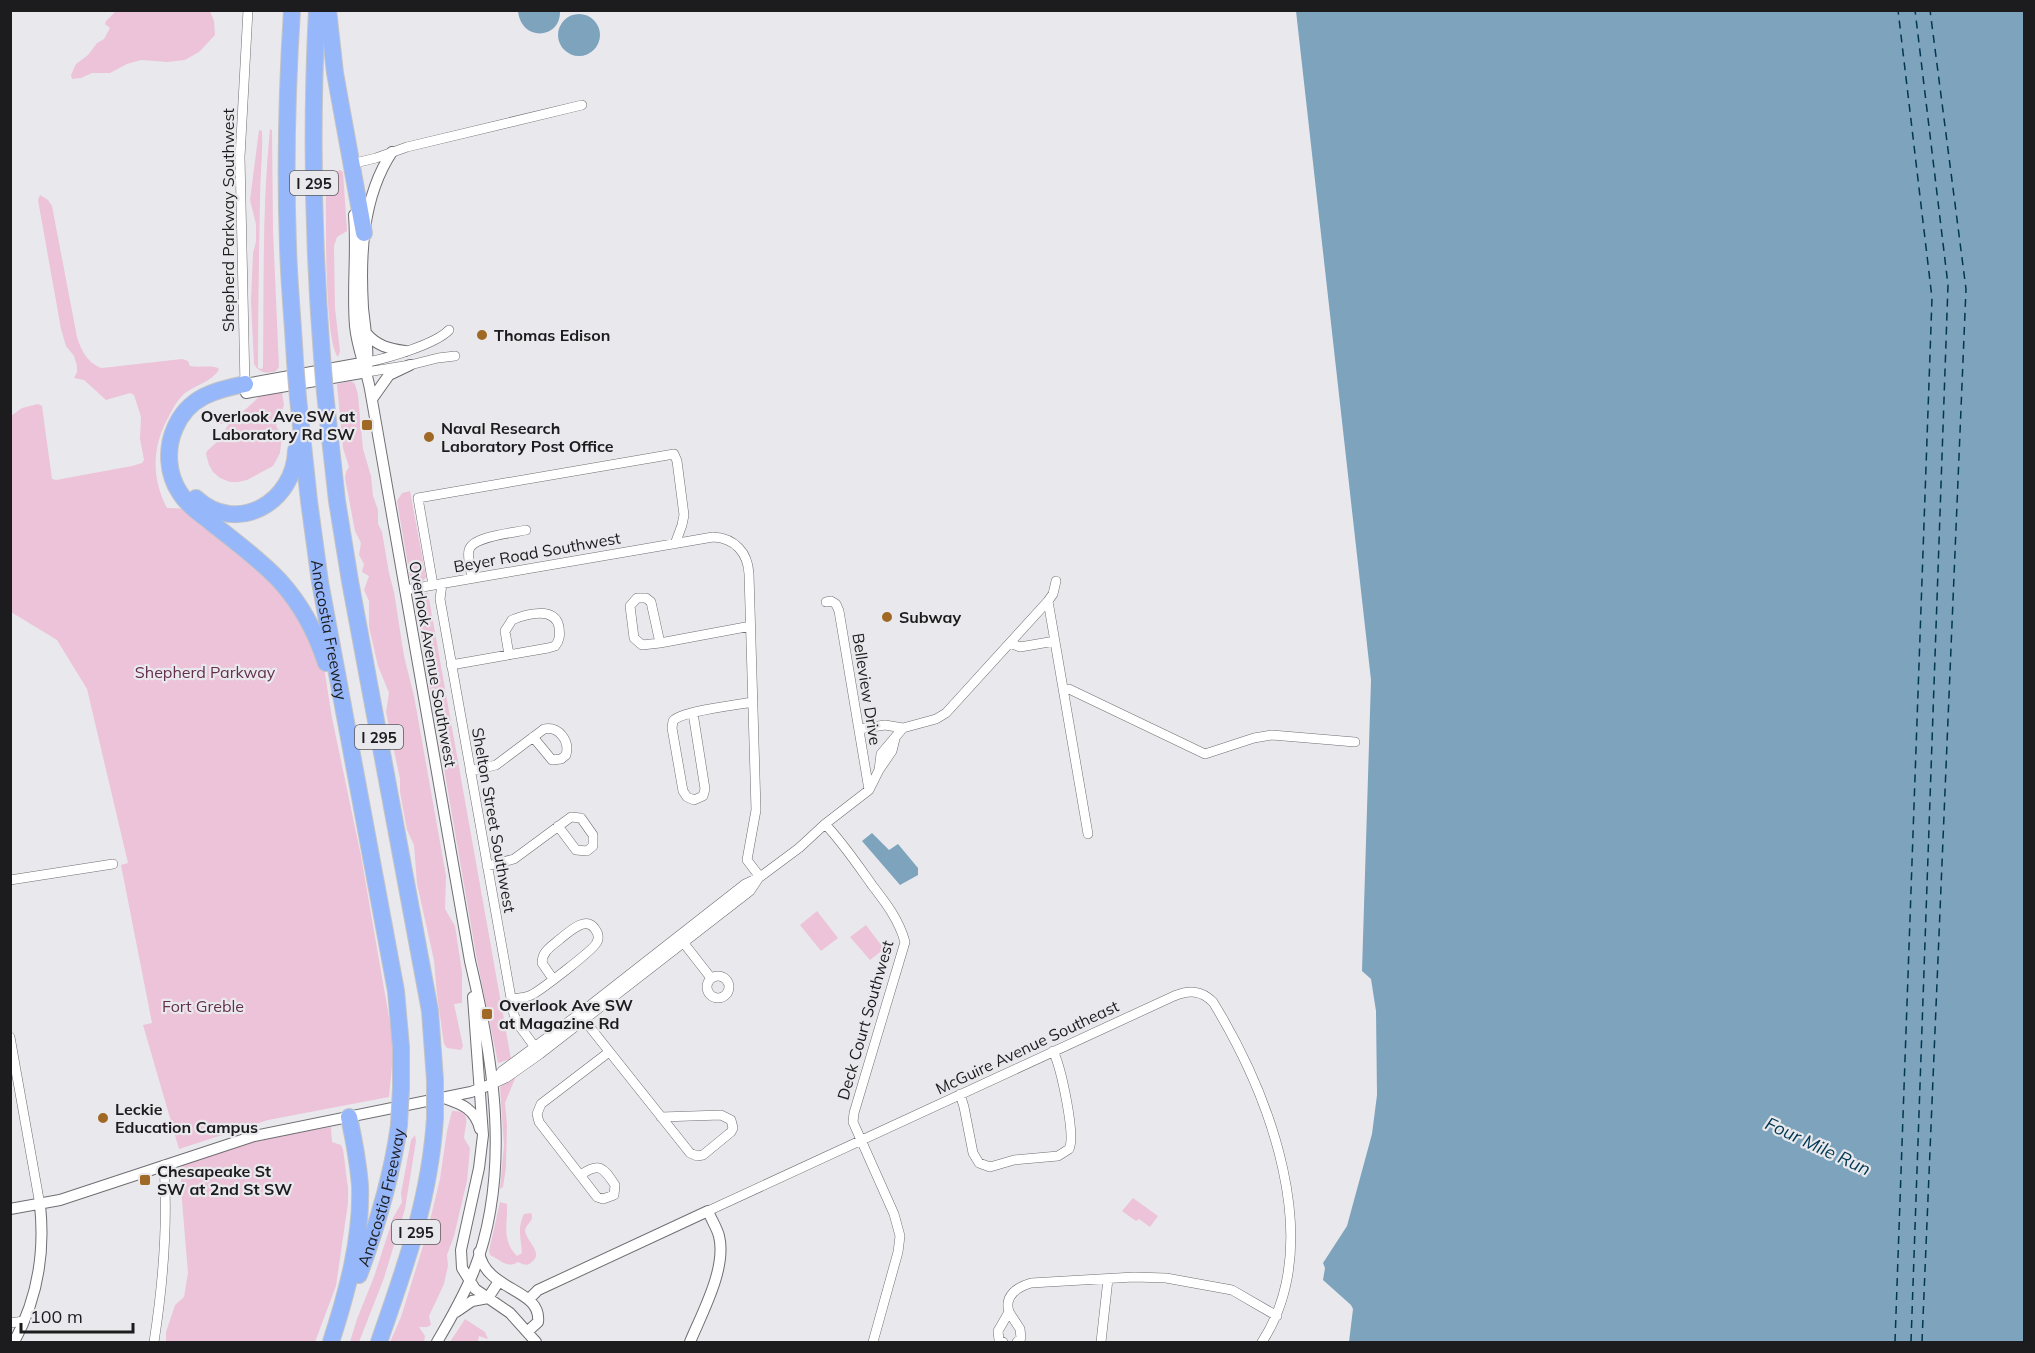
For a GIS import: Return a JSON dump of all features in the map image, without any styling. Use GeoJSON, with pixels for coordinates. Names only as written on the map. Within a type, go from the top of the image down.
{"type":"FeatureCollection","features":[{"type":"Feature","properties":{"kind":"highway","name":"Anacostia Freeway"},"geometry":{"type":"LineString","coordinates":[[292,10],[287,131],[288,249],[295,398],[320,582],[397,998],[401,1047],[399,1125],[390,1177],[378,1221],[332,1342]]}},
{"type":"Feature","properties":{"kind":"highway","name":"Anacostia Freeway"},"geometry":{"type":"LineString","coordinates":[[317,10],[315,242],[325,393],[337,501],[350,581],[430,1011],[435,1080],[435,1118],[431,1158],[420,1217],[379,1342]]}},
{"type":"Feature","properties":{"kind":"highway"},"geometry":{"type":"LineString","coordinates":[[328,10],[333,63],[364,233]]}},
{"type":"Feature","properties":{"kind":"highway"},"geometry":{"type":"LineString","coordinates":[[245,389],[217,399],[199,409],[185,425],[178,445],[180,473],[189,490],[205,505],[226,513],[238,514],[257,510],[274,500],[286,487],[294,468],[296,454],[295,398]]}},
{"type":"Feature","properties":{"kind":"highway"},"geometry":{"type":"LineString","coordinates":[[245,389],[210,393],[187,408],[173,432],[169,452],[170,469],[175,485],[184,499],[273,574],[291,595],[309,623],[329,671],[349,775],[365,826]]}},
{"type":"Feature","properties":{"kind":"highway"},"geometry":{"type":"LineString","coordinates":[[332,1342],[351,1272],[359,1219],[359,1175],[349,1117]]}},
{"type":"Feature","properties":{"kind":"street","name":"Shepherd Parkway Southwest"},"geometry":{"type":"LineString","coordinates":[[245,389],[240,157],[248,10]]}},
{"type":"Feature","properties":{"kind":"street"},"geometry":{"type":"LineString","coordinates":[[366,366],[357,344],[354,307],[355,239],[349,177],[351,164],[582,105]]}},
{"type":"Feature","properties":{"kind":"street"},"geometry":{"type":"LineString","coordinates":[[366,366],[369,351],[363,300],[364,233],[373,193],[392,152]]}},
{"type":"Feature","properties":{"kind":"street"},"geometry":{"type":"LineString","coordinates":[[366,366],[439,338],[449,330]]}},
{"type":"Feature","properties":{"kind":"street"},"geometry":{"type":"LineString","coordinates":[[366,333],[374,342],[385,348],[405,351]]}},
{"type":"Feature","properties":{"kind":"street"},"geometry":{"type":"LineString","coordinates":[[372,399],[389,375],[410,365],[454,356]]}},
{"type":"Feature","properties":{"kind":"street"},"geometry":{"type":"LineString","coordinates":[[245,389],[366,366],[410,365]]}},
{"type":"Feature","properties":{"kind":"street","name":"Overlook Avenue Southwest"},"geometry":{"type":"LineString","coordinates":[[366,366],[470,961],[486,1034],[492,1084],[496,1140],[494,1181],[486,1225],[469,1282],[454,1314],[437,1342]]}},
{"type":"Feature","properties":{"kind":"street","name":"Shelton Street Southwest"},"geometry":{"type":"LineString","coordinates":[[538,1050],[515,1019],[440,595],[418,498],[674,454],[677,461],[684,515],[675,544]]}},
{"type":"Feature","properties":{"kind":"street"},"geometry":{"type":"LineString","coordinates":[[472,578],[468,550],[472,543],[480,539],[526,530]]}},
{"type":"Feature","properties":{"kind":"street","name":"Beyer Road Southwest"},"geometry":{"type":"LineString","coordinates":[[405,590],[718,537],[729,540],[742,550],[749,569],[756,810],[747,860],[759,877]]}},
{"type":"Feature","properties":{"kind":"street"},"geometry":{"type":"LineString","coordinates":[[860,729],[885,725],[903,728],[936,719],[946,713],[1048,601],[1053,594],[1056,581]]}},
{"type":"Feature","properties":{"kind":"street"},"geometry":{"type":"LineString","coordinates":[[660,642],[651,602],[642,598],[633,600],[630,609],[636,641],[646,645],[751,626]]}},
{"type":"Feature","properties":{"kind":"street","name":"Belleview Drive"},"geometry":{"type":"LineString","coordinates":[[826,602],[831,601],[836,604],[839,610],[869,790]]}},
{"type":"Feature","properties":{"kind":"street"},"geometry":{"type":"LineString","coordinates":[[1048,601],[1088,834]]}},
{"type":"Feature","properties":{"kind":"street"},"geometry":{"type":"LineString","coordinates":[[452,665],[509,655],[555,646],[560,634],[556,619],[551,615],[540,613],[512,620],[505,631],[509,655]]}},
{"type":"Feature","properties":{"kind":"street"},"geometry":{"type":"LineString","coordinates":[[1010,643],[1020,647],[1055,641]]}},
{"type":"Feature","properties":{"kind":"street"},"geometry":{"type":"LineString","coordinates":[[1064,690],[1069,689],[1102,704],[1204,754],[1254,738],[1272,735],[1355,742]]}},
{"type":"Feature","properties":{"kind":"street"},"geometry":{"type":"LineString","coordinates":[[693,713],[705,789],[703,796],[694,800],[687,797],[683,791],[672,728],[674,718],[693,713],[753,702]]}},
{"type":"Feature","properties":{"kind":"street"},"geometry":{"type":"LineString","coordinates":[[10,1209],[60,1200],[254,1136],[444,1098],[481,1089],[507,1078],[538,1050],[681,939],[750,891],[759,877],[799,848],[825,824],[869,790],[879,770],[881,754],[903,728]]}},
{"type":"Feature","properties":{"kind":"street"},"geometry":{"type":"LineString","coordinates":[[470,771],[496,765],[533,737]]}},
{"type":"Feature","properties":{"kind":"street","name":"Deck Court Southwest"},"geometry":{"type":"LineString","coordinates":[[825,824],[851,854],[890,909],[901,927],[905,942],[853,1122],[894,1214],[900,1239],[899,1250],[873,1342]]}},
{"type":"Feature","properties":{"kind":"street"},"geometry":{"type":"LineString","coordinates":[[487,866],[512,861],[558,826]]}},
{"type":"Feature","properties":{"kind":"street"},"geometry":{"type":"LineString","coordinates":[[10,880],[113,864]]}},
{"type":"Feature","properties":{"kind":"street"},"geometry":{"type":"LineString","coordinates":[[511,999],[530,996],[553,979],[595,947],[598,937],[592,925],[578,926],[544,953],[542,963],[553,979]]}},
{"type":"Feature","properties":{"kind":"street"},"geometry":{"type":"LineString","coordinates":[[681,939],[711,978]]}},
{"type":"Feature","properties":{"kind":"street","name":"Overlook Avenue Southwest"},"geometry":{"type":"LineString","coordinates":[[469,1282],[462,1268],[461,1250],[479,1168],[483,1123],[470,961]]}},
{"type":"Feature","properties":{"kind":"street","name":"McGuire Avenue Southeast"},"geometry":{"type":"LineString","coordinates":[[529,1299],[538,1290],[1053,1051],[1182,993],[1197,992],[1211,1000],[1241,1056],[1260,1097],[1283,1172],[1290,1247],[1287,1280],[1277,1316],[1262,1342]]}},
{"type":"Feature","properties":{"kind":"street"},"geometry":{"type":"LineString","coordinates":[[581,1017],[661,1117],[690,1153],[697,1156],[703,1155],[733,1128],[731,1120],[722,1115],[661,1117]]}},
{"type":"Feature","properties":{"kind":"street"},"geometry":{"type":"LineString","coordinates":[[10,1037],[40,1205],[41,1241],[36,1286],[14,1342]]}},
{"type":"Feature","properties":{"kind":"street"},"geometry":{"type":"LineString","coordinates":[[960,1094],[973,1153],[979,1163],[990,1167],[1014,1160],[1060,1155],[1069,1149],[1072,1138],[1060,1067],[1053,1051]]}},
{"type":"Feature","properties":{"kind":"street"},"geometry":{"type":"LineString","coordinates":[[581,1175],[539,1122],[538,1110],[541,1104],[609,1052]]}},
{"type":"Feature","properties":{"kind":"street"},"geometry":{"type":"LineString","coordinates":[[444,1098],[470,1110],[478,1124],[482,1143]]}},
{"type":"Feature","properties":{"kind":"street"},"geometry":{"type":"LineString","coordinates":[[10,1100],[21,1099]]}},
{"type":"Feature","properties":{"kind":"street"},"geometry":{"type":"LineString","coordinates":[[154,1342],[163,1256],[164,1165]]}},
{"type":"Feature","properties":{"kind":"street"},"geometry":{"type":"LineString","coordinates":[[690,1342],[717,1271],[721,1250],[719,1234],[708,1211]]}},
{"type":"Feature","properties":{"kind":"street"},"geometry":{"type":"LineString","coordinates":[[479,1252],[485,1270],[529,1299],[538,1315],[537,1322],[527,1332]]}},
{"type":"Feature","properties":{"kind":"street"},"geometry":{"type":"LineString","coordinates":[[1017,1342],[1021,1338],[1020,1329],[1010,1312],[1008,1302],[1017,1289],[1028,1283],[1108,1278],[1158,1278],[1224,1288],[1239,1293],[1277,1316]]}},
{"type":"Feature","properties":{"kind":"street"},"geometry":{"type":"LineString","coordinates":[[1101,1342],[1108,1278]]}},
{"type":"Feature","properties":{"kind":"street"},"geometry":{"type":"LineString","coordinates":[[454,1314],[467,1304],[488,1298],[499,1281]]}},
{"type":"Feature","properties":{"kind":"street"},"geometry":{"type":"LineString","coordinates":[[469,1282],[478,1292],[510,1313],[536,1342]]}},
{"type":"Feature","properties":{"kind":"street"},"geometry":{"type":"LineString","coordinates":[[1003,1342],[999,1340],[998,1331],[1010,1312]]}},
{"type":"Feature","properties":{"kind":"street"},"geometry":{"type":"LineString","coordinates":[[10,1323],[24,1321]]}},
{"type":"Feature","properties":{"kind":"green space"},"geometry":{"type":"Polygon","coordinates":[[[116,11],[210,11],[214,21],[215,35],[199,52],[185,60],[167,62],[141,60],[110,73],[92,73],[72,79],[71,75],[76,64],[104,39],[110,28],[105,24],[106,21],[116,11]]]}},
{"type":"Feature","properties":{"kind":"green space"},"geometry":{"type":"Polygon","coordinates":[[[270,129],[272,130],[273,230],[279,367],[276,371],[266,372],[258,369],[254,364],[251,301],[256,224],[250,200],[259,130],[262,131],[262,140],[258,368],[261,369],[263,368],[265,218],[270,129]]]}},
{"type":"Feature","properties":{"kind":"green space"},"geometry":{"type":"Polygon","coordinates":[[[340,170],[343,172],[347,231],[337,237],[334,246],[335,308],[340,351],[338,357],[333,346],[328,303],[326,185],[330,174],[340,170]]]}},
{"type":"Feature","properties":{"kind":"green space","name":"Shepherd Parkway"},"geometry":{"type":"Polygon","coordinates":[[[40,195],[52,206],[77,337],[89,360],[102,368],[182,359],[188,361],[190,366],[215,367],[219,370],[208,380],[185,393],[163,427],[157,450],[158,485],[167,508],[196,509],[303,597],[318,629],[332,718],[361,856],[394,1046],[389,1097],[268,1120],[179,1149],[143,1025],[152,1023],[121,865],[128,863],[87,689],[57,640],[11,612],[11,416],[22,408],[38,404],[42,406],[52,479],[132,466],[144,460],[140,439],[141,417],[134,395],[130,393],[106,400],[84,380],[74,378],[77,366],[74,356],[66,346],[61,329],[38,200],[40,195]]]}},
{"type":"Feature","properties":{"kind":"green space"},"geometry":{"type":"Polygon","coordinates":[[[351,381],[355,384],[358,395],[363,449],[371,476],[373,496],[378,510],[378,524],[382,532],[404,656],[414,696],[446,876],[445,909],[455,926],[462,972],[462,1003],[454,1004],[463,1046],[461,1050],[447,1048],[444,1044],[434,960],[417,884],[414,845],[407,830],[400,779],[386,712],[389,693],[378,666],[369,627],[369,601],[364,590],[369,576],[362,572],[364,564],[359,555],[361,543],[355,531],[345,478],[349,467],[343,448],[337,384],[351,381]]]}},
{"type":"Feature","properties":{"kind":"green space"},"geometry":{"type":"Polygon","coordinates":[[[282,392],[284,405],[276,426],[282,435],[280,453],[273,466],[247,480],[230,482],[220,478],[213,472],[206,454],[228,425],[228,422],[220,424],[218,422],[219,416],[226,413],[236,418],[259,397],[282,392]]]}},
{"type":"Feature","properties":{"kind":"green space"},"geometry":{"type":"Polygon","coordinates":[[[410,491],[426,577],[423,581],[415,583],[410,577],[397,501],[402,493],[410,491]]]}},
{"type":"Feature","properties":{"kind":"green space"},"geometry":{"type":"Polygon","coordinates":[[[428,593],[511,1059],[498,1063],[477,960],[415,600],[417,595],[428,593]]]}},
{"type":"Feature","properties":{"kind":"green space"},"geometry":{"type":"Polygon","coordinates":[[[817,911],[838,938],[821,951],[800,925],[817,911]]]}},
{"type":"Feature","properties":{"kind":"green space"},"geometry":{"type":"Polygon","coordinates":[[[866,925],[884,949],[870,960],[850,937],[866,925]]]}},
{"type":"Feature","properties":{"kind":"green space"},"geometry":{"type":"Polygon","coordinates":[[[516,1076],[505,1103],[506,1167],[503,1187],[500,1189],[504,1145],[500,1087],[516,1076]]]}},
{"type":"Feature","properties":{"kind":"green space"},"geometry":{"type":"Polygon","coordinates":[[[452,1111],[459,1111],[465,1116],[464,1138],[470,1148],[467,1181],[454,1236],[447,1255],[448,1266],[444,1284],[429,1316],[431,1325],[419,1327],[425,1336],[424,1342],[390,1342],[401,1317],[427,1233],[440,1179],[452,1111]]]}},
{"type":"Feature","properties":{"kind":"green space"},"geometry":{"type":"Polygon","coordinates":[[[331,1127],[332,1142],[341,1145],[343,1149],[348,1203],[336,1286],[315,1342],[166,1342],[166,1332],[175,1305],[184,1297],[188,1273],[181,1164],[224,1149],[331,1127]]]}},
{"type":"Feature","properties":{"kind":"green space"},"geometry":{"type":"Polygon","coordinates":[[[415,1135],[405,1209],[384,1278],[359,1342],[350,1342],[393,1218],[402,1202],[401,1193],[411,1140],[415,1135]]]}},
{"type":"Feature","properties":{"kind":"green space"},"geometry":{"type":"Polygon","coordinates":[[[1133,1198],[1158,1216],[1150,1227],[1122,1211],[1133,1198]]]}},
{"type":"Feature","properties":{"kind":"green space"},"geometry":{"type":"Polygon","coordinates":[[[500,1202],[507,1204],[507,1238],[517,1256],[522,1253],[520,1233],[522,1219],[524,1214],[531,1213],[532,1215],[525,1230],[536,1254],[529,1264],[518,1262],[511,1265],[490,1255],[500,1202]]]}},
{"type":"Feature","properties":{"kind":"green space"},"geometry":{"type":"Polygon","coordinates":[[[465,1319],[485,1332],[488,1339],[479,1336],[478,1342],[450,1342],[465,1319]]]}},
{"type":"Feature","properties":{"kind":"water"},"geometry":{"type":"Polygon","coordinates":[[[518,10],[560,11],[559,21],[548,32],[532,32],[520,20],[518,10]]]}},
{"type":"Feature","properties":{"kind":"water","name":"Four Mile Run"},"geometry":{"type":"Polygon","coordinates":[[[1296,11],[2024,11],[2024,1342],[1349,1342],[1353,1309],[1323,1280],[1325,1268],[1323,1263],[1347,1226],[1372,1134],[1377,1095],[1376,1011],[1371,979],[1362,971],[1371,680],[1296,11]]]}},
{"type":"Feature","properties":{"kind":"water"},"geometry":{"type":"Polygon","coordinates":[[[579,14],[594,20],[600,35],[594,50],[579,56],[564,50],[558,35],[564,20],[579,14]]]}},
{"type":"Feature","properties":{"kind":"water"},"geometry":{"type":"Polygon","coordinates":[[[872,833],[889,850],[898,844],[918,868],[918,875],[900,885],[862,841],[872,833]]]}},
{"type":"Feature","properties":{"kind":"ferry route"},"geometry":{"type":"LineString","coordinates":[[1895,1342],[1932,298],[1898,10]]}},
{"type":"Feature","properties":{"kind":"ferry route"},"geometry":{"type":"LineString","coordinates":[[1911,1342],[1948,285],[1915,10]]}},
{"type":"Feature","properties":{"kind":"ferry route"},"geometry":{"type":"LineString","coordinates":[[1922,1342],[1966,289],[1930,10]]}},
{"type":"Feature","properties":{"kind":"place","name":"Thomas Edison"},"geometry":{"type":"Point","coordinates":[482,335]}},
{"type":"Feature","properties":{"kind":"place","name":"Overlook Ave SW at Laboratory Rd SW"},"geometry":{"type":"Point","coordinates":[367,425]}},
{"type":"Feature","properties":{"kind":"place","name":"Naval Research Laboratory Post Office"},"geometry":{"type":"Point","coordinates":[429,437]}},
{"type":"Feature","properties":{"kind":"place","name":"Subway"},"geometry":{"type":"Point","coordinates":[887,617]}},
{"type":"Feature","properties":{"kind":"place","name":"Overlook Ave SW at Magazine Rd"},"geometry":{"type":"Point","coordinates":[487,1014]}},
{"type":"Feature","properties":{"kind":"place","name":"Leckie Education Campus"},"geometry":{"type":"Point","coordinates":[103,1118]}},
{"type":"Feature","properties":{"kind":"place","name":"Chesapeake St SW at 2nd St SW"},"geometry":{"type":"Point","coordinates":[145,1180]}},
{"type":"Feature","properties":{"kind":"park label","name":"Fort Greble"},"geometry":{"type":"Point","coordinates":[203,1006]}}]}
